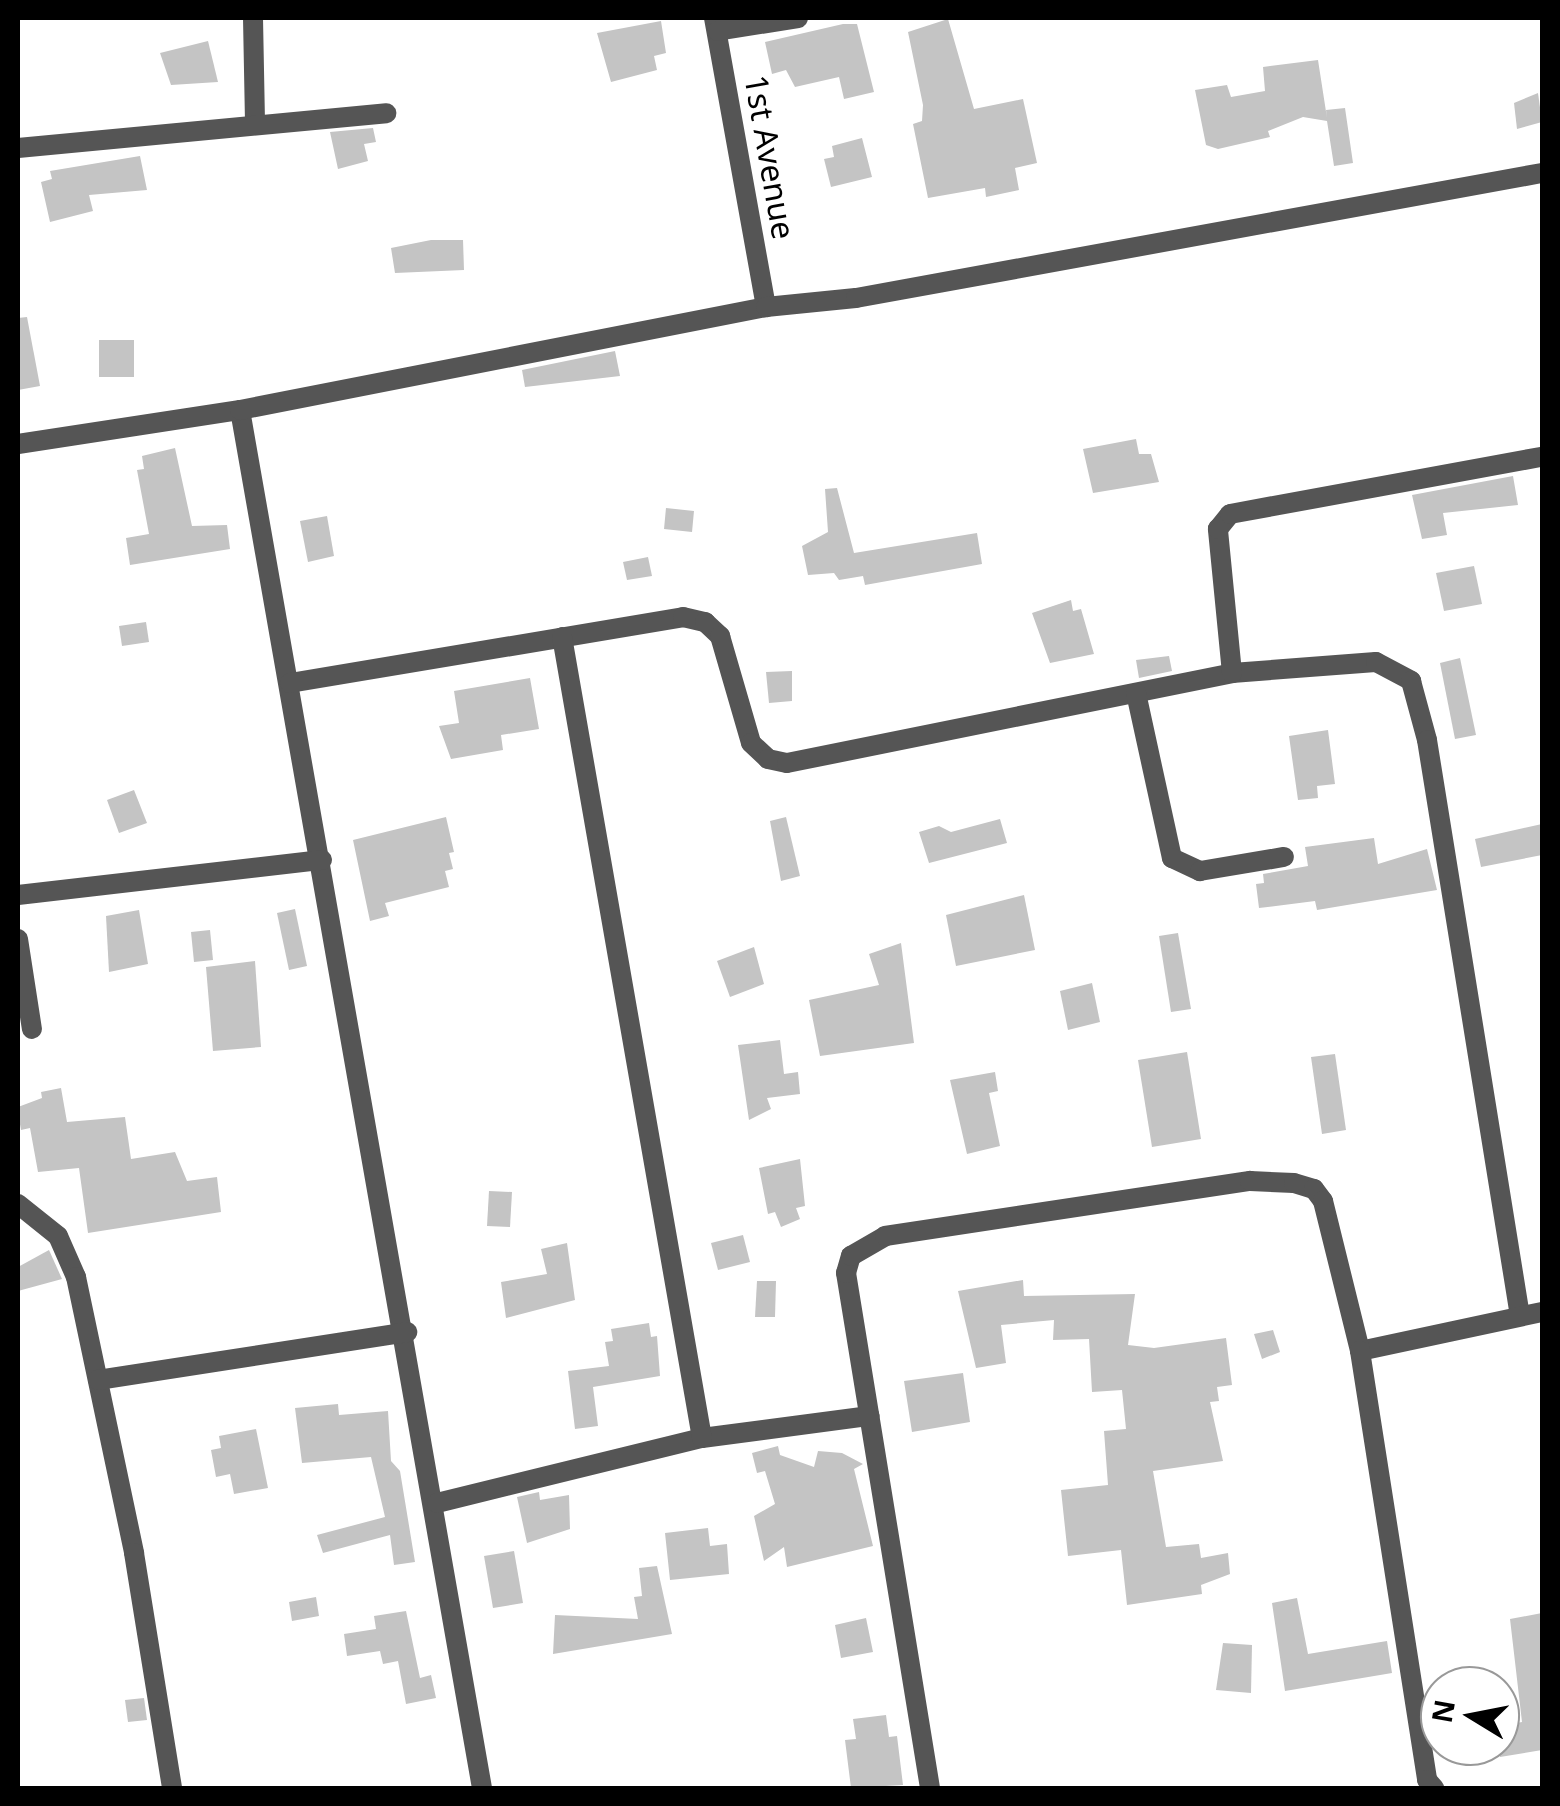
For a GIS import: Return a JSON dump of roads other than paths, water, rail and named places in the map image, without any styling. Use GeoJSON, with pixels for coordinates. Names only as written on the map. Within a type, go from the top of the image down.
{"type":"FeatureCollection","features":[{"type":"Feature","properties":{"kind":"street"},"geometry":{"type":"LineString","coordinates":[[253,18],[255,123]]}},
{"type":"Feature","properties":{"kind":"street"},"geometry":{"type":"LineString","coordinates":[[716,24],[798,18]]}},
{"type":"Feature","properties":{"kind":"street","name":"1st Avenue"},"geometry":{"type":"LineString","coordinates":[[716,24],[766,307]]}},
{"type":"Feature","properties":{"kind":"street"},"geometry":{"type":"LineString","coordinates":[[18,148],[386,112]]}},
{"type":"Feature","properties":{"kind":"street"},"geometry":{"type":"LineString","coordinates":[[18,444],[240,410],[766,307],[856,298],[1542,172]]}},
{"type":"Feature","properties":{"kind":"street"},"geometry":{"type":"LineString","coordinates":[[240,410],[437,1502],[482,1788]]}},
{"type":"Feature","properties":{"kind":"street"},"geometry":{"type":"LineString","coordinates":[[1232,673],[1218,528],[1230,514],[1542,457]]}},
{"type":"Feature","properties":{"kind":"street"},"geometry":{"type":"LineString","coordinates":[[290,683],[683,617],[705,622],[720,636],[751,742],[768,759],[787,764],[1232,673],[1376,662],[1411,681],[1427,740],[1520,1316]]}},
{"type":"Feature","properties":{"kind":"street"},"geometry":{"type":"LineString","coordinates":[[562,636],[702,1438]]}},
{"type":"Feature","properties":{"kind":"street"},"geometry":{"type":"LineString","coordinates":[[1136,693],[1172,858],[1200,871],[1284,857]]}},
{"type":"Feature","properties":{"kind":"street"},"geometry":{"type":"LineString","coordinates":[[18,895],[322,860]]}},
{"type":"Feature","properties":{"kind":"street"},"geometry":{"type":"LineString","coordinates":[[18,939],[32,1029]]}},
{"type":"Feature","properties":{"kind":"street"},"geometry":{"type":"LineString","coordinates":[[930,1788],[846,1273],[863,1245],[885,1236],[1250,1182],[1294,1183],[1314,1189],[1322,1201],[1360,1351],[1427,1780],[1434,1788]]}},
{"type":"Feature","properties":{"kind":"street"},"geometry":{"type":"LineString","coordinates":[[18,1204],[58,1236],[76,1276],[172,1788]]}},
{"type":"Feature","properties":{"kind":"street"},"geometry":{"type":"LineString","coordinates":[[1360,1351],[1542,1312]]}},
{"type":"Feature","properties":{"kind":"street"},"geometry":{"type":"LineString","coordinates":[[98,1380],[407,1332]]}},
{"type":"Feature","properties":{"kind":"street"},"geometry":{"type":"LineString","coordinates":[[437,1502],[702,1438],[870,1416]]}}]}
